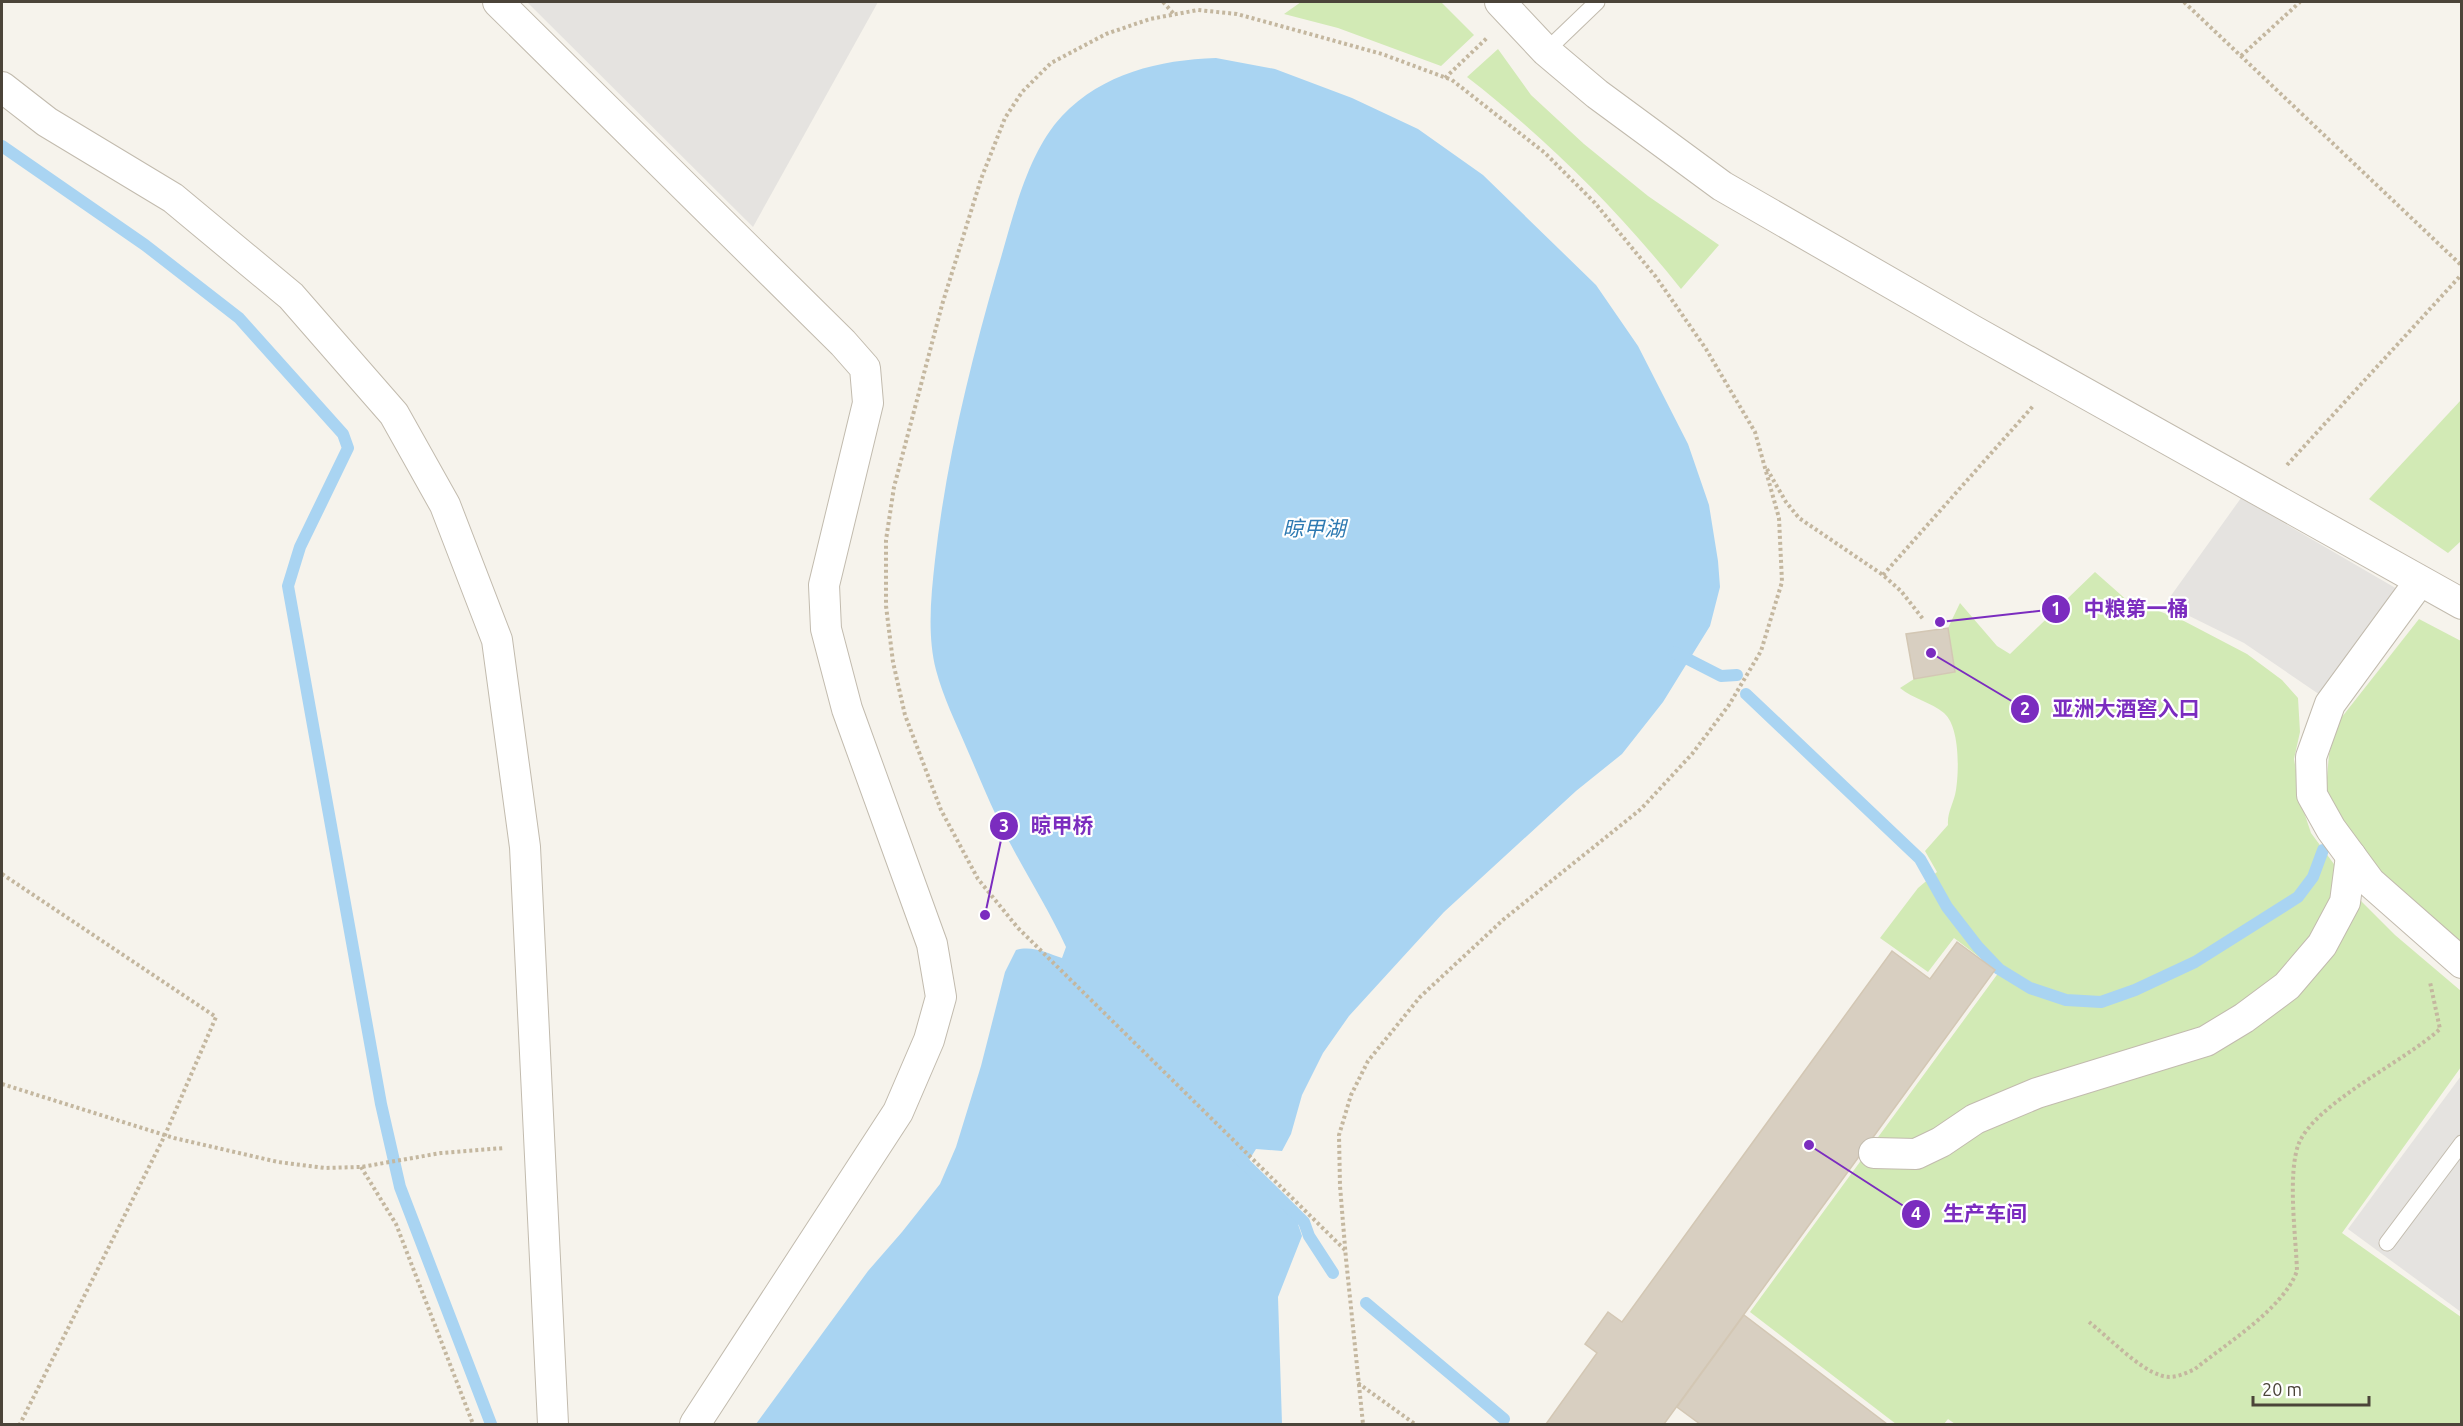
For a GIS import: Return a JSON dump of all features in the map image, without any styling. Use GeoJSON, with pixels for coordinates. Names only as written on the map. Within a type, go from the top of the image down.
{"type":"FeatureCollection","features":[{"type":"Feature","properties":{"kind":"street"},"geometry":{"type":"LineString","coordinates":[[498,2],[865,368],[868,403],[824,585],[826,629],[847,709],[932,944],[941,997],[929,1040],[898,1112],[694,1425]]}},
{"type":"Feature","properties":{"kind":"street"},"geometry":{"type":"LineString","coordinates":[[1506,8],[1546,51],[1597,94],[1722,186],[2057,378],[2462,604]]}},
{"type":"Feature","properties":{"kind":"street"},"geometry":{"type":"LineString","coordinates":[[2,87],[47,122],[173,198],[291,296],[394,414],[445,506],[497,640],[525,847],[553,1425]]}},
{"type":"Feature","properties":{"kind":"street"},"geometry":{"type":"LineString","coordinates":[[2420,581],[2330,704],[2311,757],[2312,795],[2331,829],[2370,882],[2462,963]]}},
{"type":"Feature","properties":{"kind":"street"},"geometry":{"type":"LineString","coordinates":[[1874,1153],[1916,1154],[1941,1142],[1976,1119],[2037,1093],[2206,1041],[2235,1023],[2287,986],[2322,945],[2345,902],[2351,856]]}},
{"type":"Feature","properties":{"kind":"lane"},"geometry":{"type":"LineString","coordinates":[[1546,51],[1597,2]]}},
{"type":"Feature","properties":{"kind":"lane"},"geometry":{"type":"LineString","coordinates":[[2387,1243],[2462,1143]]}},
{"type":"Feature","properties":{"kind":"path"},"geometry":{"type":"LineString","coordinates":[[1163,2],[1175,15]]}},
{"type":"Feature","properties":{"kind":"path"},"geometry":{"type":"LineString","coordinates":[[2184,2],[2462,266]]}},
{"type":"Feature","properties":{"kind":"path"},"geometry":{"type":"LineString","coordinates":[[2241,56],[2300,2]]}},
{"type":"Feature","properties":{"kind":"path"},"geometry":{"type":"LineString","coordinates":[[1445,78],[1506,8]]}},
{"type":"Feature","properties":{"kind":"path"},"geometry":{"type":"LineString","coordinates":[[1345,1250],[1018,928],[978,879],[941,810],[905,715],[893,662],[886,606],[886,540],[894,487],[942,305],[981,179],[1005,118],[1022,92],[1051,63],[1106,34],[1150,19],[1198,10],[1237,14],[1382,54],[1452,80],[1545,153],[1595,203],[1656,277],[1706,349],[1755,432],[1779,518],[1782,582],[1761,651],[1729,705],[1698,746],[1641,809],[1504,919],[1420,997],[1368,1061],[1351,1095],[1339,1135],[1340,1186],[1363,1425]]}},
{"type":"Feature","properties":{"kind":"path"},"geometry":{"type":"LineString","coordinates":[[2262,492],[2462,274]]}},
{"type":"Feature","properties":{"kind":"path"},"geometry":{"type":"LineString","coordinates":[[1883,575],[2057,378]]}},
{"type":"Feature","properties":{"kind":"path"},"geometry":{"type":"LineString","coordinates":[[1764,464],[1786,502],[1799,518],[1883,575],[1901,591],[1923,619]]}},
{"type":"Feature","properties":{"kind":"path"},"geometry":{"type":"LineString","coordinates":[[2,874],[216,1017],[165,1135],[20,1425]]}},
{"type":"Feature","properties":{"kind":"path"},"geometry":{"type":"LineString","coordinates":[[2089,1322],[2146,1368],[2161,1376],[2180,1377],[2195,1369],[2280,1301],[2292,1284],[2297,1271],[2293,1185],[2298,1144],[2308,1128],[2330,1108],[2440,1029],[2431,995],[2428,968],[2436,940]]}},
{"type":"Feature","properties":{"kind":"path"},"geometry":{"type":"LineString","coordinates":[[2,1084],[165,1135],[279,1162],[326,1168],[360,1167],[413,1158],[539,1145]]}},
{"type":"Feature","properties":{"kind":"path"},"geometry":{"type":"LineString","coordinates":[[360,1167],[396,1224],[472,1425]]}},
{"type":"Feature","properties":{"kind":"path"},"geometry":{"type":"LineString","coordinates":[[1358,1383],[1415,1425]]}},
{"type":"Feature","properties":{"kind":"green space"},"geometry":{"type":"Polygon","coordinates":[[[1301,2],[1441,2],[1474,35],[1441,66],[1338,28],[1284,14],[1301,2]]]}},
{"type":"Feature","properties":{"kind":"green space"},"geometry":{"type":"Polygon","coordinates":[[[1498,49],[1531,95],[1584,144],[1648,196],[1719,245],[1681,289],[1632,231],[1553,150],[1467,77],[1498,49]]]}},
{"type":"Feature","properties":{"kind":"green space"},"geometry":{"type":"Polygon","coordinates":[[[2461,400],[2461,541],[2448,553],[2369,499],[2461,400]]]}},
{"type":"Feature","properties":{"kind":"green space"},"geometry":{"type":"Polygon","coordinates":[[[2095,572],[2138,610],[2151,608],[2182,620],[2247,654],[2282,680],[2298,698],[2300,732],[2294,759],[2303,809],[2311,833],[2362,902],[2395,935],[2461,991],[2461,1067],[2342,1233],[2461,1317],[2461,1424],[1955,1424],[1948,1419],[1944,1424],[1896,1424],[1750,1312],[1999,972],[1954,938],[1928,972],[1880,938],[1918,888],[1937,872],[1925,851],[1948,825],[1957,782],[1956,739],[1949,720],[1939,709],[1900,688],[1914,679],[1955,672],[1948,628],[1960,603],[1997,646],[2010,654],[2095,572]]]}},
{"type":"Feature","properties":{"kind":"green space"},"geometry":{"type":"Polygon","coordinates":[[[2419,619],[2461,641],[2461,949],[2398,895],[2351,835],[2326,789],[2329,754],[2338,722],[2419,619]]]}},
{"type":"Feature","properties":{"kind":"shaded area"},"geometry":{"type":"Polygon","coordinates":[[[527,2],[878,2],[753,227],[527,2]]]}},
{"type":"Feature","properties":{"kind":"shaded area"},"geometry":{"type":"Polygon","coordinates":[[[2241,498],[2404,593],[2326,699],[2244,643],[2165,604],[2241,498]]]}},
{"type":"Feature","properties":{"kind":"shaded area"},"geometry":{"type":"Polygon","coordinates":[[[2461,1076],[2461,1312],[2348,1229],[2461,1076]]]}},
{"type":"Feature","properties":{"kind":"water","name":"晾甲湖"},"geometry":{"type":"Polygon","coordinates":[[[1216,58],[1275,69],[1352,98],[1418,129],[1483,175],[1596,285],[1638,346],[1688,444],[1709,505],[1720,587],[1710,626],[1663,702],[1622,754],[1576,791],[1444,912],[1349,1016],[1323,1053],[1302,1095],[1291,1134],[1282,1151],[1256,1149],[1244,1168],[1296,1218],[1302,1236],[1278,1297],[1282,1424],[756,1424],[868,1271],[940,1184],[956,1147],[981,1066],[1005,972],[1016,950],[1034,949],[1062,958],[1066,947],[988,797],[942,690],[931,643],[931,601],[935,560],[952,450],[977,342],[1022,189],[1049,132],[1078,101],[1095,89],[1114,79],[1153,66],[1216,58]]]}},
{"type":"Feature","properties":{"kind":"building"},"geometry":{"type":"Polygon","coordinates":[[[1948,628],[1955,672],[1914,679],[1906,634],[1948,628]]]}},
{"type":"Feature","properties":{"kind":"building"},"geometry":{"type":"Polygon","coordinates":[[[1957,942],[1995,970],[1664,1424],[1546,1424],[1597,1353],[1585,1344],[1608,1312],[1622,1322],[1892,951],[1930,979],[1957,942]]]}},
{"type":"Feature","properties":{"kind":"building"},"geometry":{"type":"Polygon","coordinates":[[[1744,1315],[1887,1424],[1700,1424],[1677,1407],[1744,1315]]]}},
{"type":"Feature","properties":{"kind":"waterway"},"geometry":{"type":"LineString","coordinates":[[2,146],[145,245],[239,318],[343,434],[348,448],[300,547],[288,586],[381,1104],[400,1187],[491,1424]]}},
{"type":"Feature","properties":{"kind":"waterway"},"geometry":{"type":"LineString","coordinates":[[1674,652],[1721,676],[1737,675]]}},
{"type":"Feature","properties":{"kind":"waterway"},"geometry":{"type":"LineString","coordinates":[[1746,694],[1920,859],[1947,907],[1978,947],[1999,969],[2030,988],[2066,1000],[2101,1002],[2135,990],[2195,962],[2298,897],[2313,877],[2323,850]]}},
{"type":"Feature","properties":{"kind":"waterway"},"geometry":{"type":"LineString","coordinates":[[1235,1154],[1304,1222],[1309,1236],[1333,1273]]}},
{"type":"Feature","properties":{"kind":"waterway"},"geometry":{"type":"LineString","coordinates":[[1366,1303],[1504,1419]]}},
{"type":"Feature","properties":{"kind":"place","name":"中粮第一桶"},"geometry":{"type":"Point","coordinates":[1940,622]}},
{"type":"Feature","properties":{"kind":"place","name":"亚洲大酒窖入口"},"geometry":{"type":"Point","coordinates":[1931,653]}},
{"type":"Feature","properties":{"kind":"place","name":"晾甲桥"},"geometry":{"type":"Point","coordinates":[985,915]}},
{"type":"Feature","properties":{"kind":"place","name":"生产车间"},"geometry":{"type":"Point","coordinates":[1809,1145]}}]}
